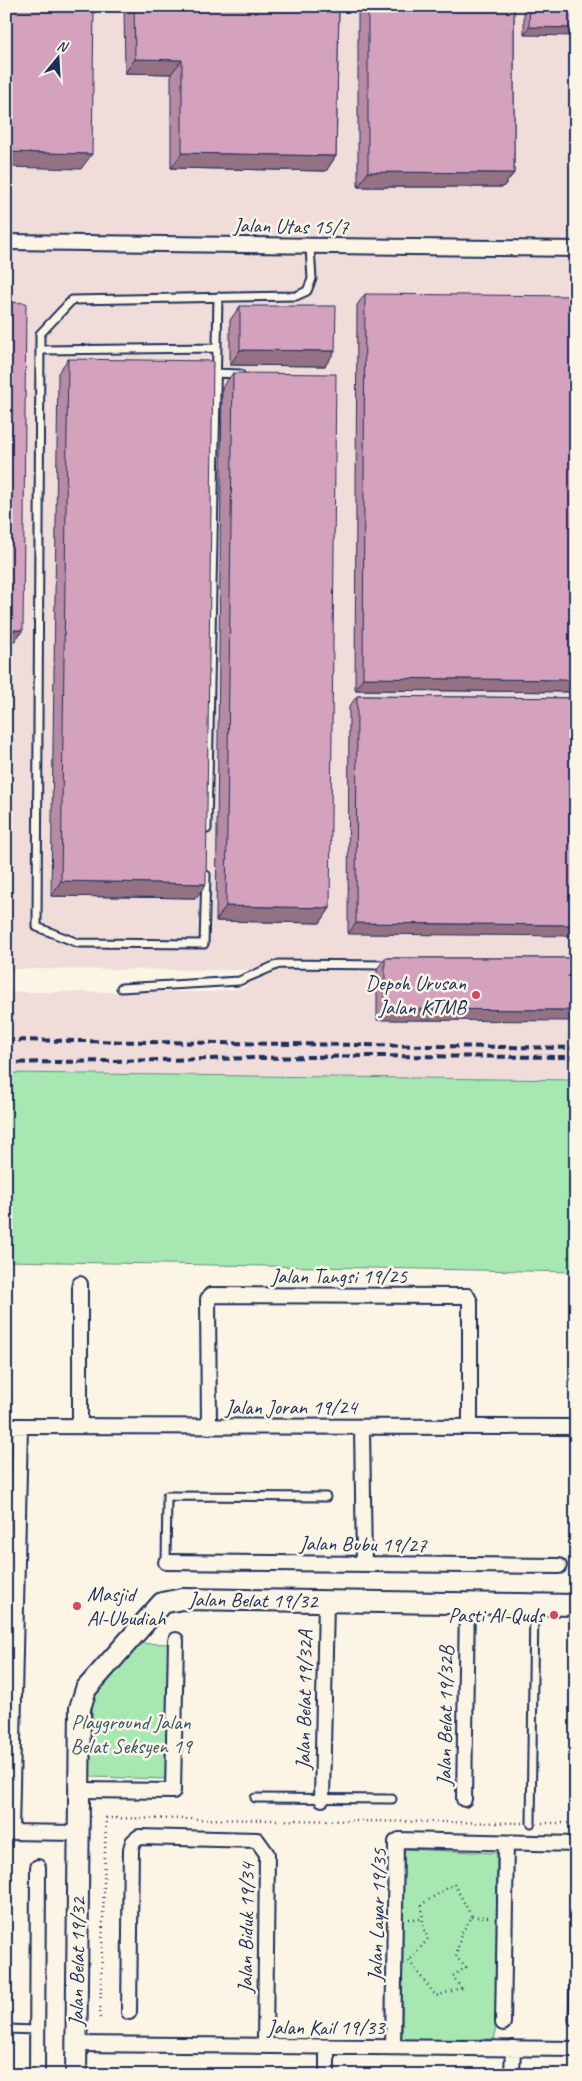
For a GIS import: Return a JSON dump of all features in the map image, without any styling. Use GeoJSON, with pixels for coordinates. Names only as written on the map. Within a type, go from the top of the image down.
{"type":"FeatureCollection","features":[{"type":"Feature","properties":{"kind":"street","name":"Jalan Utas 15/7"},"geometry":{"type":"LineString","coordinates":[[6,242],[576,249]]}},
{"type":"Feature","properties":{"kind":"street"},"geometry":{"type":"LineString","coordinates":[[80,1284],[80,1426]]}},
{"type":"Feature","properties":{"kind":"street","name":"Jalan Tangsi 19/25"},"geometry":{"type":"LineString","coordinates":[[209,1427],[208,1299],[211,1295],[467,1296],[470,1302],[470,1427]]}},
{"type":"Feature","properties":{"kind":"street"},"geometry":{"type":"LineString","coordinates":[[13,1426],[9,1832],[79,1833]]}},
{"type":"Feature","properties":{"kind":"street","name":"Jalan Joran 19/24"},"geometry":{"type":"LineString","coordinates":[[13,1426],[576,1428]]}},
{"type":"Feature","properties":{"kind":"street"},"geometry":{"type":"LineString","coordinates":[[362,1427],[364,1564]]}},
{"type":"Feature","properties":{"kind":"street","name":"Jalan Bubu 19/27"},"geometry":{"type":"LineString","coordinates":[[166,1562],[559,1566]]}},
{"type":"Feature","properties":{"kind":"street","name":"Jalan Belat 19/32"},"geometry":{"type":"LineString","coordinates":[[76,2075],[80,1708],[86,1689],[162,1603],[182,1599],[576,1605]]}},
{"type":"Feature","properties":{"kind":"street","name":"Jalan Belat 19/32A"},"geometry":{"type":"LineString","coordinates":[[322,1799],[326,1601]]}},
{"type":"Feature","properties":{"kind":"street","name":"Jalan Belat 19/32B"},"geometry":{"type":"LineString","coordinates":[[464,1799],[467,1603]]}},
{"type":"Feature","properties":{"kind":"street"},"geometry":{"type":"LineString","coordinates":[[79,1790],[173,1791],[176,1640]]}},
{"type":"Feature","properties":{"kind":"street","name":"Jalan Biduk 19/34"},"geometry":{"type":"LineString","coordinates":[[129,2012],[131,1849],[133,1842],[139,1837],[257,1840],[267,1854],[265,2046]]}},
{"type":"Feature","properties":{"kind":"street","name":"Jalan Layar 19/35"},"geometry":{"type":"LineString","coordinates":[[393,2047],[396,1842],[399,1840],[576,1844]]}},
{"type":"Feature","properties":{"kind":"street"},"geometry":{"type":"LineString","coordinates":[[503,2023],[506,1843]]}},
{"type":"Feature","properties":{"kind":"street"},"geometry":{"type":"LineString","coordinates":[[37,2075],[38,1867]]}},
{"type":"Feature","properties":{"kind":"street","name":"Jalan Kail 19/33"},"geometry":{"type":"LineString","coordinates":[[76,2044],[576,2049]]}},
{"type":"Feature","properties":{"kind":"street"},"geometry":{"type":"LineString","coordinates":[[326,2075],[327,2048]]}},
{"type":"Feature","properties":{"kind":"street"},"geometry":{"type":"LineString","coordinates":[[512,2048],[512,2075]]}},
{"type":"Feature","properties":{"kind":"lane"},"geometry":{"type":"LineString","coordinates":[[206,865],[204,944],[78,943],[36,928],[40,334],[72,300],[296,296],[307,291],[312,279],[310,246]]}},
{"type":"Feature","properties":{"kind":"lane"},"geometry":{"type":"LineString","coordinates":[[206,836],[218,297]]}},
{"type":"Feature","properties":{"kind":"lane"},"geometry":{"type":"LineString","coordinates":[[40,350],[216,348]]}},
{"type":"Feature","properties":{"kind":"lane"},"geometry":{"type":"LineString","coordinates":[[215,373],[251,374]]}},
{"type":"Feature","properties":{"kind":"lane"},"geometry":{"type":"LineString","coordinates":[[121,988],[239,981],[279,964],[398,965]]}},
{"type":"Feature","properties":{"kind":"lane"},"geometry":{"type":"LineString","coordinates":[[166,1562],[166,1496],[326,1497]]}},
{"type":"Feature","properties":{"kind":"lane"},"geometry":{"type":"LineString","coordinates":[[531,1823],[534,1604]]}},
{"type":"Feature","properties":{"kind":"lane"},"geometry":{"type":"LineString","coordinates":[[255,1798],[392,1799]]}},
{"type":"Feature","properties":{"kind":"lane"},"geometry":{"type":"LineString","coordinates":[[573,2021],[576,1894]]}},
{"type":"Feature","properties":{"kind":"lane"},"geometry":{"type":"LineString","coordinates":[[6,2029],[37,2030]]}},
{"type":"Feature","properties":{"kind":"path"},"geometry":{"type":"LineString","coordinates":[[454,1884],[472,1917],[461,1934],[456,1958],[466,1967],[453,1976],[461,1988],[436,1996],[409,1961],[428,1939],[423,1927],[422,1904],[454,1884]]}},
{"type":"Feature","properties":{"kind":"path"},"geometry":{"type":"LineString","coordinates":[[472,1917],[497,1917]]}},
{"type":"Feature","properties":{"kind":"shaded area"},"geometry":{"type":"Polygon","coordinates":[[[6,6],[576,6],[576,1080],[6,1073],[6,992],[210,992],[244,988],[261,970],[6,969],[6,6]]]}},
{"type":"Feature","properties":{"kind":"green space"},"geometry":{"type":"Polygon","coordinates":[[[6,1073],[576,1080],[576,1272],[6,1261],[6,1073]]]}},
{"type":"Feature","properties":{"kind":"green space","name":"Playground Jalan Belat Seksyen 19"},"geometry":{"type":"Polygon","coordinates":[[[134,1643],[173,1644],[170,1779],[90,1777],[93,1691],[134,1643]]]}},
{"type":"Feature","properties":{"kind":"green space"},"geometry":{"type":"Polygon","coordinates":[[[404,1849],[497,1853],[495,2039],[402,2040],[404,1849]]]}},
{"type":"Feature","properties":{"kind":"building"},"geometry":{"type":"Polygon","coordinates":[[[6,6],[94,6],[92,154],[6,152],[6,6]]]}},
{"type":"Feature","properties":{"kind":"building"},"geometry":{"type":"Polygon","coordinates":[[[134,6],[339,6],[336,156],[182,153],[182,60],[135,59],[134,6]]]}},
{"type":"Feature","properties":{"kind":"building"},"geometry":{"type":"Polygon","coordinates":[[[368,6],[514,6],[514,173],[368,172],[368,6]]]}},
{"type":"Feature","properties":{"kind":"building"},"geometry":{"type":"Polygon","coordinates":[[[530,6],[576,6],[576,28],[529,27],[530,6]]]}},
{"type":"Feature","properties":{"kind":"building"},"geometry":{"type":"Polygon","coordinates":[[[365,294],[576,296],[576,680],[363,678],[365,294]]]}},
{"type":"Feature","properties":{"kind":"building"},"geometry":{"type":"Polygon","coordinates":[[[6,302],[26,303],[23,630],[6,630],[6,302]]]}},
{"type":"Feature","properties":{"kind":"building"},"geometry":{"type":"Polygon","coordinates":[[[240,306],[336,306],[335,351],[240,350],[240,306]]]}},
{"type":"Feature","properties":{"kind":"building"},"geometry":{"type":"Polygon","coordinates":[[[68,359],[213,361],[206,884],[61,881],[68,359]]]}},
{"type":"Feature","properties":{"kind":"building"},"geometry":{"type":"Polygon","coordinates":[[[233,373],[336,374],[330,908],[226,906],[233,373]]]}},
{"type":"Feature","properties":{"kind":"building"},"geometry":{"type":"Polygon","coordinates":[[[357,696],[576,698],[576,925],[356,923],[357,696]]]}},
{"type":"Feature","properties":{"kind":"building"},"geometry":{"type":"Polygon","coordinates":[[[6,750],[8,750],[6,926],[6,750]]]}},
{"type":"Feature","properties":{"kind":"building","name":"Depoh Urusan Jalan KTMB"},"geometry":{"type":"Polygon","coordinates":[[[385,958],[576,958],[576,1010],[385,1009],[385,958]]]}},
{"type":"Feature","properties":{"kind":"railway"},"geometry":{"type":"LineString","coordinates":[[6,1040],[576,1048]]}},
{"type":"Feature","properties":{"kind":"railway"},"geometry":{"type":"LineString","coordinates":[[6,1063],[362,1056],[576,1057]]}},
{"type":"Feature","properties":{"kind":"place","name":"Depoh Urusan Jalan KTMB"},"geometry":{"type":"Point","coordinates":[476,995]}},
{"type":"Feature","properties":{"kind":"place","name":"Masjid Al-Ubudiah"},"geometry":{"type":"Point","coordinates":[77,1606]}},
{"type":"Feature","properties":{"kind":"place","name":"Pasti Al-Quds"},"geometry":{"type":"Point","coordinates":[554,1615]}}]}
